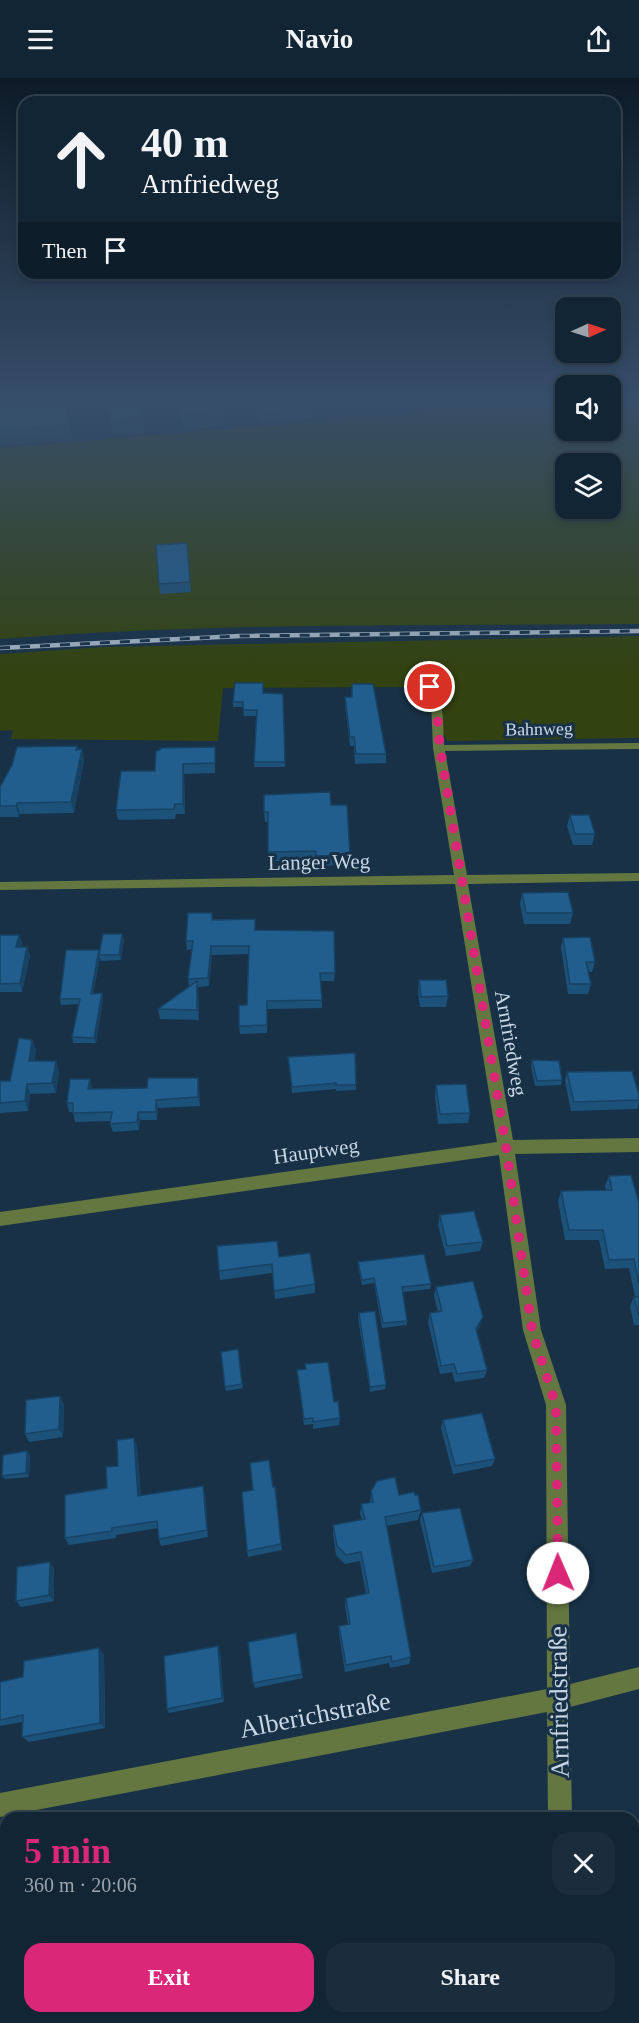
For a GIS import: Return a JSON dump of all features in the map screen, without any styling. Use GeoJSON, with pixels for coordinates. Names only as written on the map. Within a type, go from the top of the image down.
{"type":"FeatureCollection","features":[{"type":"Feature","properties":{"kind":"street","name":"Arnfriedweg"},"geometry":{"type":"LineString","coordinates":[[430,687],[436,702],[440,748],[506,1147],[532,1330],[556,1406]]}},
{"type":"Feature","properties":{"kind":"street","name":"Bahnweg"},"geometry":{"type":"LineString","coordinates":[[440,748],[639,746]]}},
{"type":"Feature","properties":{"kind":"street","name":"Langer Weg"},"geometry":{"type":"LineString","coordinates":[[0,886],[639,877]]}},
{"type":"Feature","properties":{"kind":"street","name":"Hauptweg"},"geometry":{"type":"LineString","coordinates":[[0,1219],[506,1147],[639,1145]]}},
{"type":"Feature","properties":{"kind":"street","name":"Arnfriedstraße"},"geometry":{"type":"LineString","coordinates":[[556,1406],[560,1812]]}},
{"type":"Feature","properties":{"kind":"street","name":"Alberichstraße"},"geometry":{"type":"LineString","coordinates":[[0,1805],[559,1698],[639,1678]]}},
{"type":"Feature","properties":{"kind":"green space"},"geometry":{"type":"Polygon","coordinates":[[[0,494],[555,494],[555,519],[621,519],[621,494],[639,494],[639,624],[240,627],[0,639],[0,494]]]}},
{"type":"Feature","properties":{"kind":"green space"},"geometry":{"type":"Polygon","coordinates":[[[639,636],[639,738],[447,741],[422,692],[412,687],[223,688],[218,741],[11,739],[13,730],[0,731],[0,654],[104,647],[639,636]]]}},
{"type":"Feature","properties":{"kind":"building"},"geometry":{"type":"Polygon","coordinates":[[[187,543],[190,582],[159,584],[156,545],[187,543]]]}},
{"type":"Feature","properties":{"kind":"building"},"geometry":{"type":"Polygon","coordinates":[[[235,683],[263,683],[263,693],[283,694],[285,762],[254,762],[257,710],[243,710],[243,702],[233,702],[235,683]]]}},
{"type":"Feature","properties":{"kind":"building"},"geometry":{"type":"Polygon","coordinates":[[[352,684],[373,684],[386,754],[356,754],[354,737],[350,737],[345,697],[352,697],[352,684]]]}},
{"type":"Feature","properties":{"kind":"building"},"geometry":{"type":"Polygon","coordinates":[[[77,746],[76,750],[82,749],[71,802],[17,803],[16,806],[0,806],[0,787],[12,765],[17,747],[77,746]]]}},
{"type":"Feature","properties":{"kind":"building"},"geometry":{"type":"Polygon","coordinates":[[[215,747],[215,763],[183,764],[183,804],[175,804],[174,809],[116,810],[121,771],[155,771],[156,751],[160,748],[215,747]]]}},
{"type":"Feature","properties":{"kind":"building"},"geometry":{"type":"Polygon","coordinates":[[[330,792],[331,805],[347,805],[350,855],[316,856],[316,851],[268,852],[268,812],[264,812],[264,795],[330,792]]]}},
{"type":"Feature","properties":{"kind":"building"},"geometry":{"type":"Polygon","coordinates":[[[570,815],[589,815],[595,834],[575,834],[570,815]]]}},
{"type":"Feature","properties":{"kind":"building"},"geometry":{"type":"Polygon","coordinates":[[[568,892],[573,913],[526,913],[522,893],[568,892]]]}},
{"type":"Feature","properties":{"kind":"building"},"geometry":{"type":"Polygon","coordinates":[[[188,913],[212,913],[212,920],[255,919],[255,930],[334,931],[335,973],[320,973],[322,1000],[267,1001],[267,1025],[239,1026],[239,1005],[247,1005],[249,946],[211,946],[208,978],[188,979],[193,941],[186,941],[188,913]]]}},
{"type":"Feature","properties":{"kind":"building"},"geometry":{"type":"Polygon","coordinates":[[[103,934],[122,934],[119,955],[99,955],[103,934]]]}},
{"type":"Feature","properties":{"kind":"building"},"geometry":{"type":"Polygon","coordinates":[[[0,935],[19,935],[16,947],[27,947],[20,983],[0,984],[0,935]]]}},
{"type":"Feature","properties":{"kind":"building"},"geometry":{"type":"Polygon","coordinates":[[[590,937],[595,962],[586,962],[591,984],[570,984],[563,938],[590,937]]]}},
{"type":"Feature","properties":{"kind":"building"},"geometry":{"type":"Polygon","coordinates":[[[66,950],[99,950],[91,994],[102,993],[94,1038],[72,1037],[80,999],[60,999],[66,950]]]}},
{"type":"Feature","properties":{"kind":"building"},"geometry":{"type":"Polygon","coordinates":[[[419,980],[446,980],[448,996],[421,997],[419,980]]]}},
{"type":"Feature","properties":{"kind":"building"},"geometry":{"type":"Polygon","coordinates":[[[197,981],[197,1010],[158,1009],[197,981]]]}},
{"type":"Feature","properties":{"kind":"building"},"geometry":{"type":"Polygon","coordinates":[[[19,1038],[32,1040],[29,1061],[56,1061],[52,1083],[27,1084],[25,1101],[0,1103],[0,1081],[10,1081],[19,1038]]]}},
{"type":"Feature","properties":{"kind":"building"},"geometry":{"type":"Polygon","coordinates":[[[355,1053],[356,1085],[336,1085],[336,1083],[292,1087],[288,1057],[355,1053]]]}},
{"type":"Feature","properties":{"kind":"building"},"geometry":{"type":"Polygon","coordinates":[[[532,1060],[559,1061],[562,1080],[537,1081],[532,1060]]]}},
{"type":"Feature","properties":{"kind":"building"},"geometry":{"type":"Polygon","coordinates":[[[632,1071],[639,1100],[574,1102],[567,1072],[632,1071]]]}},
{"type":"Feature","properties":{"kind":"building"},"geometry":{"type":"Polygon","coordinates":[[[148,1078],[198,1078],[198,1097],[156,1100],[156,1112],[138,1112],[137,1122],[110,1124],[112,1112],[73,1113],[73,1103],[67,1103],[70,1079],[90,1079],[88,1089],[147,1088],[148,1078]]]}},
{"type":"Feature","properties":{"kind":"building"},"geometry":{"type":"Polygon","coordinates":[[[466,1084],[470,1113],[440,1114],[436,1085],[466,1084]]]}},
{"type":"Feature","properties":{"kind":"building"},"geometry":{"type":"Polygon","coordinates":[[[631,1175],[639,1203],[639,1285],[634,1259],[609,1260],[603,1230],[569,1230],[561,1191],[612,1190],[609,1176],[631,1175]]]}},
{"type":"Feature","properties":{"kind":"building"},"geometry":{"type":"Polygon","coordinates":[[[474,1211],[483,1242],[447,1246],[440,1215],[474,1211]]]}},
{"type":"Feature","properties":{"kind":"building"},"geometry":{"type":"Polygon","coordinates":[[[277,1241],[279,1257],[310,1253],[315,1284],[274,1291],[272,1264],[219,1271],[217,1246],[277,1241]]]}},
{"type":"Feature","properties":{"kind":"building"},"geometry":{"type":"Polygon","coordinates":[[[424,1254],[431,1284],[402,1287],[407,1321],[383,1323],[374,1278],[362,1280],[358,1262],[424,1254]]]}},
{"type":"Feature","properties":{"kind":"building"},"geometry":{"type":"Polygon","coordinates":[[[473,1281],[483,1317],[476,1329],[487,1370],[457,1374],[454,1364],[441,1366],[430,1313],[442,1311],[436,1287],[473,1281]]]}},
{"type":"Feature","properties":{"kind":"building"},"geometry":{"type":"Polygon","coordinates":[[[634,1297],[639,1297],[639,1316],[634,1297]]]}},
{"type":"Feature","properties":{"kind":"building"},"geometry":{"type":"Polygon","coordinates":[[[375,1311],[386,1385],[370,1387],[359,1313],[375,1311]]]}},
{"type":"Feature","properties":{"kind":"building"},"geometry":{"type":"Polygon","coordinates":[[[238,1349],[242,1384],[225,1387],[221,1352],[238,1349]]]}},
{"type":"Feature","properties":{"kind":"building"},"geometry":{"type":"Polygon","coordinates":[[[328,1362],[334,1402],[338,1401],[340,1418],[313,1422],[313,1418],[304,1419],[297,1370],[306,1369],[305,1364],[328,1362]]]}},
{"type":"Feature","properties":{"kind":"building"},"geometry":{"type":"Polygon","coordinates":[[[60,1396],[59,1429],[25,1434],[26,1400],[60,1396]]]}},
{"type":"Feature","properties":{"kind":"building"},"geometry":{"type":"Polygon","coordinates":[[[482,1413],[495,1459],[455,1466],[443,1420],[482,1413]]]}},
{"type":"Feature","properties":{"kind":"building"},"geometry":{"type":"Polygon","coordinates":[[[134,1438],[138,1496],[203,1486],[207,1530],[159,1539],[157,1521],[65,1538],[65,1495],[107,1488],[106,1467],[118,1466],[117,1440],[134,1438]]]}},
{"type":"Feature","properties":{"kind":"building"},"geometry":{"type":"Polygon","coordinates":[[[27,1451],[26,1473],[2,1476],[3,1455],[27,1451]]]}},
{"type":"Feature","properties":{"kind":"building"},"geometry":{"type":"Polygon","coordinates":[[[269,1460],[273,1487],[275,1487],[281,1544],[247,1551],[242,1492],[253,1490],[250,1463],[269,1460]]]}},
{"type":"Feature","properties":{"kind":"building"},"geometry":{"type":"Polygon","coordinates":[[[395,1477],[399,1495],[414,1492],[418,1495],[421,1510],[385,1517],[411,1657],[392,1662],[391,1656],[346,1665],[339,1626],[350,1624],[346,1598],[369,1593],[361,1552],[346,1555],[337,1546],[333,1525],[365,1519],[361,1504],[373,1502],[371,1491],[377,1481],[395,1477]]]}},
{"type":"Feature","properties":{"kind":"building"},"geometry":{"type":"Polygon","coordinates":[[[460,1508],[473,1560],[434,1567],[422,1513],[460,1508]]]}},
{"type":"Feature","properties":{"kind":"building"},"geometry":{"type":"Polygon","coordinates":[[[50,1562],[49,1595],[16,1601],[17,1567],[50,1562]]]}},
{"type":"Feature","properties":{"kind":"building"},"geometry":{"type":"Polygon","coordinates":[[[296,1633],[302,1674],[253,1683],[248,1642],[296,1633]]]}},
{"type":"Feature","properties":{"kind":"building"},"geometry":{"type":"Polygon","coordinates":[[[218,1646],[222,1698],[167,1709],[164,1656],[218,1646]]]}},
{"type":"Feature","properties":{"kind":"building"},"geometry":{"type":"Polygon","coordinates":[[[99,1648],[100,1723],[22,1737],[23,1715],[0,1720],[0,1682],[23,1677],[24,1661],[99,1648]]]}},
{"type":"Feature","properties":{"kind":"railway"},"geometry":{"type":"LineString","coordinates":[[0,648],[240,636],[639,631]]}},
{"type":"Feature","properties":{"kind":"route"},"geometry":{"type":"LineString","coordinates":[[430,687],[436,702],[440,748],[506,1147],[532,1330],[556,1406],[558,1573]]}}]}
